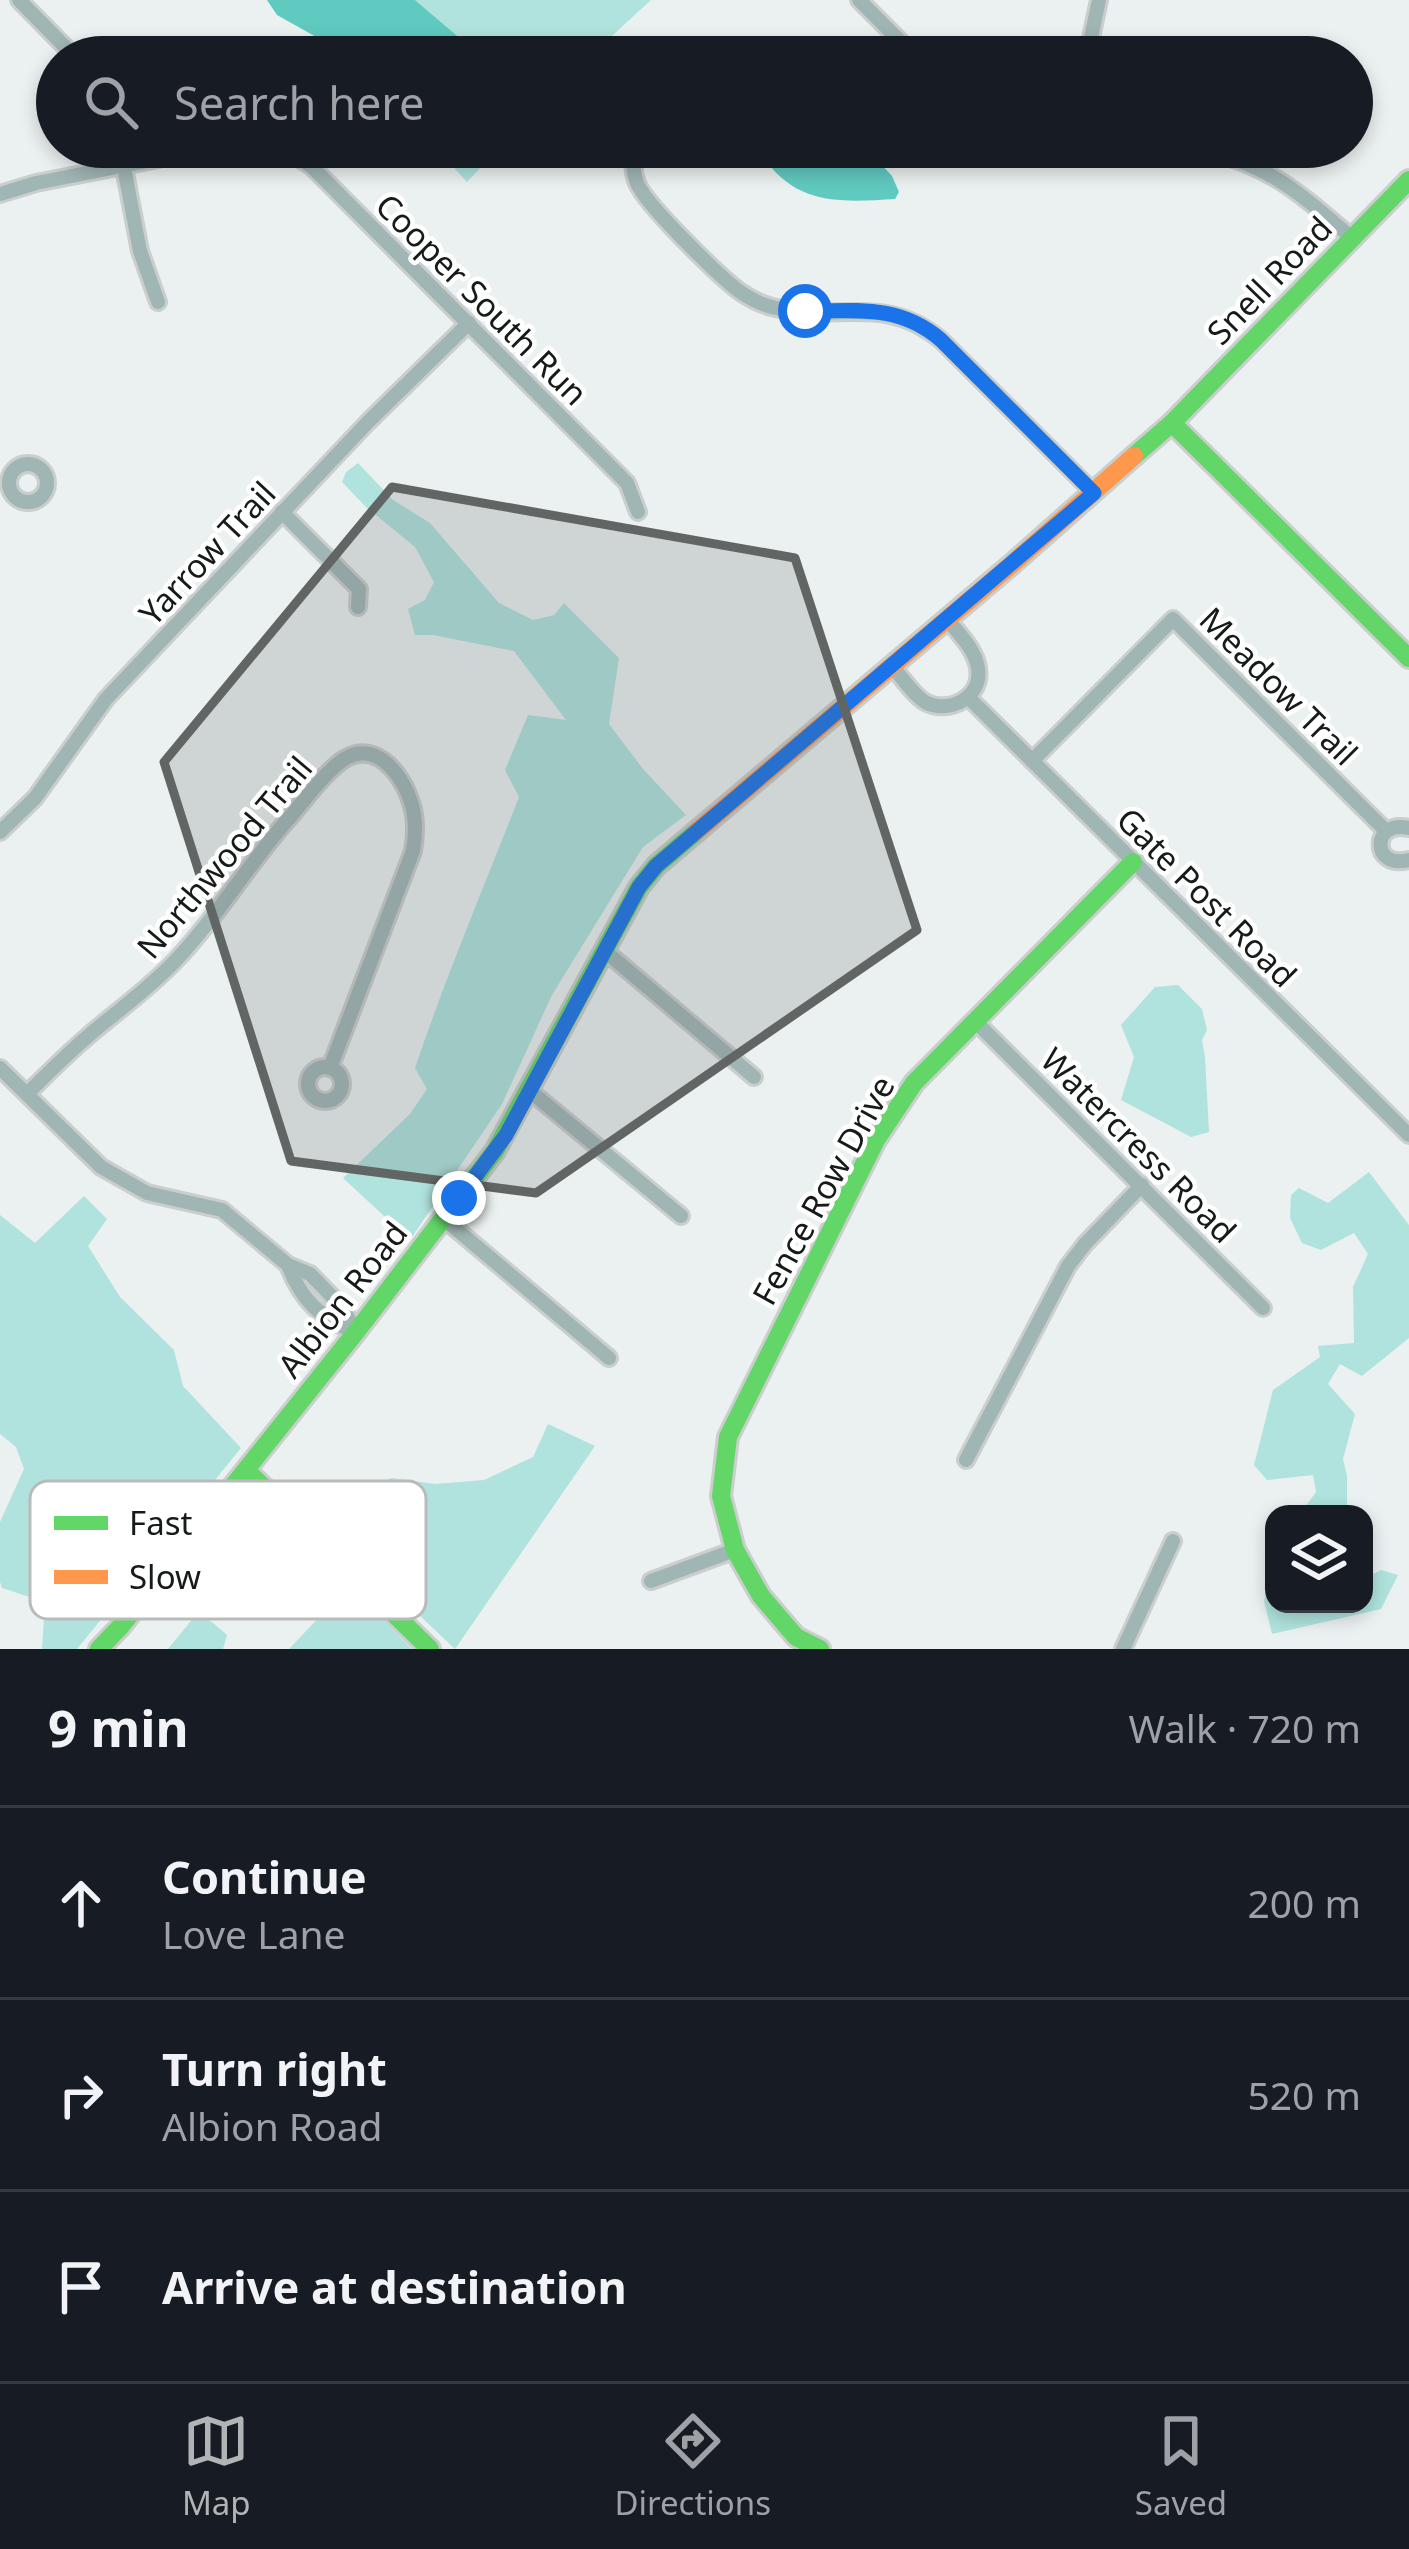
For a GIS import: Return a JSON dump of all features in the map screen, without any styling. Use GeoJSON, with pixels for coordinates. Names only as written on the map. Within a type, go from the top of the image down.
{"type":"FeatureCollection","features":[{"type":"Feature","properties":{"kind":"street"},"geometry":{"type":"LineString","coordinates":[[19,0],[54,36]]}},
{"type":"Feature","properties":{"kind":"street"},"geometry":{"type":"LineString","coordinates":[[859,0],[895,36]]}},
{"type":"Feature","properties":{"kind":"street"},"geometry":{"type":"LineString","coordinates":[[1091,36],[1099,0]]}},
{"type":"Feature","properties":{"kind":"street"},"geometry":{"type":"LineString","coordinates":[[0,194],[105,168]]}},
{"type":"Feature","properties":{"kind":"street"},"geometry":{"type":"LineString","coordinates":[[124,168],[140,251],[158,302]]}},
{"type":"Feature","properties":{"kind":"street","name":"Cooper South Run"},"geometry":{"type":"LineString","coordinates":[[313,168],[627,483],[638,512]]}},
{"type":"Feature","properties":{"kind":"street"},"geometry":{"type":"LineString","coordinates":[[633,168],[644,196],[740,291],[783,310],[883,312],[924,327],[1094,493]]}},
{"type":"Feature","properties":{"kind":"street"},"geometry":{"type":"LineString","coordinates":[[1259,168],[1294,189],[1352,238]]}},
{"type":"Feature","properties":{"kind":"street","name":"Snell Road"},"geometry":{"type":"LineString","coordinates":[[1172,423],[1409,179]]}},
{"type":"Feature","properties":{"kind":"street","name":"Yarrow Trail"},"geometry":{"type":"LineString","coordinates":[[0,832],[35,798],[106,699],[469,323]]}},
{"type":"Feature","properties":{"kind":"street"},"geometry":{"type":"LineString","coordinates":[[1172,423],[1409,658]]}},
{"type":"Feature","properties":{"kind":"street","name":"Albion Road"},"geometry":{"type":"LineString","coordinates":[[237,1481],[495,1151],[639,887],[663,859],[1172,423]]}},
{"type":"Feature","properties":{"kind":"street"},"geometry":{"type":"LineString","coordinates":[[282,512],[359,589],[358,608]]}},
{"type":"Feature","properties":{"kind":"street"},"geometry":{"type":"LineString","coordinates":[[892,666],[928,703],[947,707],[968,697],[978,682],[977,664],[947,619]]}},
{"type":"Feature","properties":{"kind":"street","name":"Meadow Trail"},"geometry":{"type":"LineString","coordinates":[[1032,761],[1173,619],[1386,831],[1381,848],[1387,859],[1409,860]]}},
{"type":"Feature","properties":{"kind":"street","name":"Gate Post Road"},"geometry":{"type":"LineString","coordinates":[[968,697],[1409,1135]]}},
{"type":"Feature","properties":{"kind":"street","name":"Northwood Trail"},"geometry":{"type":"LineString","coordinates":[[27,1094],[159,978],[197,937],[265,844],[339,763],[364,753],[386,762],[405,786],[414,814],[413,851],[330,1068]]}},
{"type":"Feature","properties":{"kind":"street"},"geometry":{"type":"LineString","coordinates":[[1386,831],[1400,826],[1409,829]]}},
{"type":"Feature","properties":{"kind":"street","name":"Fence Row Drive"},"geometry":{"type":"LineString","coordinates":[[820,1649],[796,1637],[761,1596],[735,1550],[721,1496],[728,1437],[891,1115],[914,1083],[1133,862]]}},
{"type":"Feature","properties":{"kind":"street"},"geometry":{"type":"LineString","coordinates":[[605,952],[754,1077]]}},
{"type":"Feature","properties":{"kind":"street","name":"Watercress Road"},"geometry":{"type":"LineString","coordinates":[[975,1022],[1264,1308]]}},
{"type":"Feature","properties":{"kind":"street"},"geometry":{"type":"LineString","coordinates":[[0,1068],[101,1167],[147,1192],[222,1210],[288,1265],[297,1288],[331,1323],[356,1332]]}},
{"type":"Feature","properties":{"kind":"street"},"geometry":{"type":"LineString","coordinates":[[530,1091],[681,1216]]}},
{"type":"Feature","properties":{"kind":"street"},"geometry":{"type":"LineString","coordinates":[[966,1460],[1068,1266],[1142,1185]]}},
{"type":"Feature","properties":{"kind":"street"},"geometry":{"type":"LineString","coordinates":[[443,1218],[609,1358]]}},
{"type":"Feature","properties":{"kind":"street"},"geometry":{"type":"LineString","coordinates":[[246,1470],[257,1481]]}},
{"type":"Feature","properties":{"kind":"street"},"geometry":{"type":"LineString","coordinates":[[1123,1649],[1173,1541]]}},
{"type":"Feature","properties":{"kind":"street"},"geometry":{"type":"LineString","coordinates":[[652,1581],[735,1550]]}},
{"type":"Feature","properties":{"kind":"street","name":"Albion Road"},"geometry":{"type":"LineString","coordinates":[[99,1649],[127,1619]]}},
{"type":"Feature","properties":{"kind":"street"},"geometry":{"type":"LineString","coordinates":[[399,1619],[430,1649]]}},
{"type":"Feature","properties":{"kind":"highlighted area"},"geometry":{"type":"Polygon","coordinates":[[[392,487],[795,558],[917,930],[536,1193],[291,1161],[164,762],[392,487]]]}},
{"type":"Feature","properties":{"kind":"shaded area"},"geometry":{"type":"Polygon","coordinates":[[[415,0],[651,0],[612,36],[457,36],[415,0]]]}},
{"type":"Feature","properties":{"kind":"shaded area"},"geometry":{"type":"Polygon","coordinates":[[[455,168],[480,168],[467,182],[455,168]]]}},
{"type":"Feature","properties":{"kind":"shaded area"},"geometry":{"type":"Polygon","coordinates":[[[358,463],[393,500],[430,523],[499,603],[533,620],[554,615],[564,603],[619,658],[609,724],[686,815],[643,847],[552,995],[502,1104],[410,1240],[343,1178],[410,1114],[427,1089],[415,1068],[519,797],[505,770],[528,715],[566,720],[514,651],[415,635],[408,609],[425,600],[434,582],[415,547],[342,482],[358,463]]]}},
{"type":"Feature","properties":{"kind":"shaded area"},"geometry":{"type":"Polygon","coordinates":[[[1178,985],[1202,1009],[1207,1030],[1202,1040],[1209,1132],[1191,1137],[1121,1100],[1134,1057],[1121,1025],[1155,987],[1178,985]]]}},
{"type":"Feature","properties":{"kind":"shaded area"},"geometry":{"type":"Polygon","coordinates":[[[1369,1172],[1409,1225],[1409,1338],[1362,1376],[1340,1364],[1328,1384],[1355,1414],[1343,1459],[1347,1505],[1307,1505],[1316,1492],[1313,1475],[1267,1480],[1254,1465],[1273,1390],[1320,1357],[1318,1346],[1354,1343],[1353,1287],[1368,1254],[1354,1233],[1321,1250],[1302,1243],[1290,1218],[1291,1195],[1299,1188],[1328,1203],[1369,1172]]]}},
{"type":"Feature","properties":{"kind":"shaded area"},"geometry":{"type":"Polygon","coordinates":[[[84,1196],[107,1219],[88,1246],[120,1297],[174,1350],[183,1386],[241,1448],[214,1481],[30,1481],[30,1597],[2,1588],[0,1582],[0,1522],[24,1469],[16,1447],[0,1434],[0,1215],[35,1243],[84,1196]]]}},
{"type":"Feature","properties":{"kind":"shaded area"},"geometry":{"type":"Polygon","coordinates":[[[548,1424],[595,1446],[455,1649],[423,1619],[426,1483],[484,1480],[533,1457],[548,1424]]]}},
{"type":"Feature","properties":{"kind":"shaded area"},"geometry":{"type":"Polygon","coordinates":[[[1381,1570],[1398,1575],[1381,1609],[1373,1611],[1373,1574],[1381,1570]]]}},
{"type":"Feature","properties":{"kind":"shaded area"},"geometry":{"type":"Polygon","coordinates":[[[1267,1613],[1364,1613],[1272,1634],[1267,1613]]]}},
{"type":"Feature","properties":{"kind":"shaded area"},"geometry":{"type":"Polygon","coordinates":[[[44,1619],[101,1619],[77,1649],[42,1649],[44,1619]]]}},
{"type":"Feature","properties":{"kind":"shaded area"},"geometry":{"type":"Polygon","coordinates":[[[192,1619],[208,1619],[227,1635],[223,1649],[168,1649],[192,1619]]]}},
{"type":"Feature","properties":{"kind":"shaded area"},"geometry":{"type":"Polygon","coordinates":[[[317,1619],[382,1619],[412,1649],[289,1649],[317,1619]]]}},
{"type":"Feature","properties":{"kind":"water"},"geometry":{"type":"Polygon","coordinates":[[[267,0],[415,0],[457,36],[314,36],[277,15],[267,0]]]}},
{"type":"Feature","properties":{"kind":"water"},"geometry":{"type":"Polygon","coordinates":[[[773,168],[885,168],[899,192],[895,199],[825,198],[794,187],[773,168]]]}},
{"type":"Feature","properties":{"kind":"traffic: fast"},"geometry":{"type":"LineString","coordinates":[[1134,456],[1172,423],[1409,180]]}},
{"type":"Feature","properties":{"kind":"traffic: fast"},"geometry":{"type":"LineString","coordinates":[[1172,423],[1409,658]]}},
{"type":"Feature","properties":{"kind":"traffic: fast"},"geometry":{"type":"LineString","coordinates":[[237,1481],[495,1151],[639,887],[697,831]]}},
{"type":"Feature","properties":{"kind":"traffic: fast"},"geometry":{"type":"LineString","coordinates":[[820,1649],[796,1637],[761,1596],[735,1550],[721,1496],[728,1437],[876,1140],[914,1083],[1133,862]]}},
{"type":"Feature","properties":{"kind":"traffic: fast"},"geometry":{"type":"LineString","coordinates":[[246,1470],[257,1481]]}},
{"type":"Feature","properties":{"kind":"traffic: fast"},"geometry":{"type":"LineString","coordinates":[[99,1649],[127,1619]]}},
{"type":"Feature","properties":{"kind":"traffic: fast"},"geometry":{"type":"LineString","coordinates":[[399,1619],[430,1649]]}},
{"type":"Feature","properties":{"kind":"traffic: slow"},"geometry":{"type":"LineString","coordinates":[[697,831],[1134,456]]}},
{"type":"Feature","properties":{"kind":"route"},"geometry":{"type":"LineString","coordinates":[[459,1198],[506,1135],[639,887],[656,866],[1094,493],[924,327],[883,312],[805,311]]}}]}
